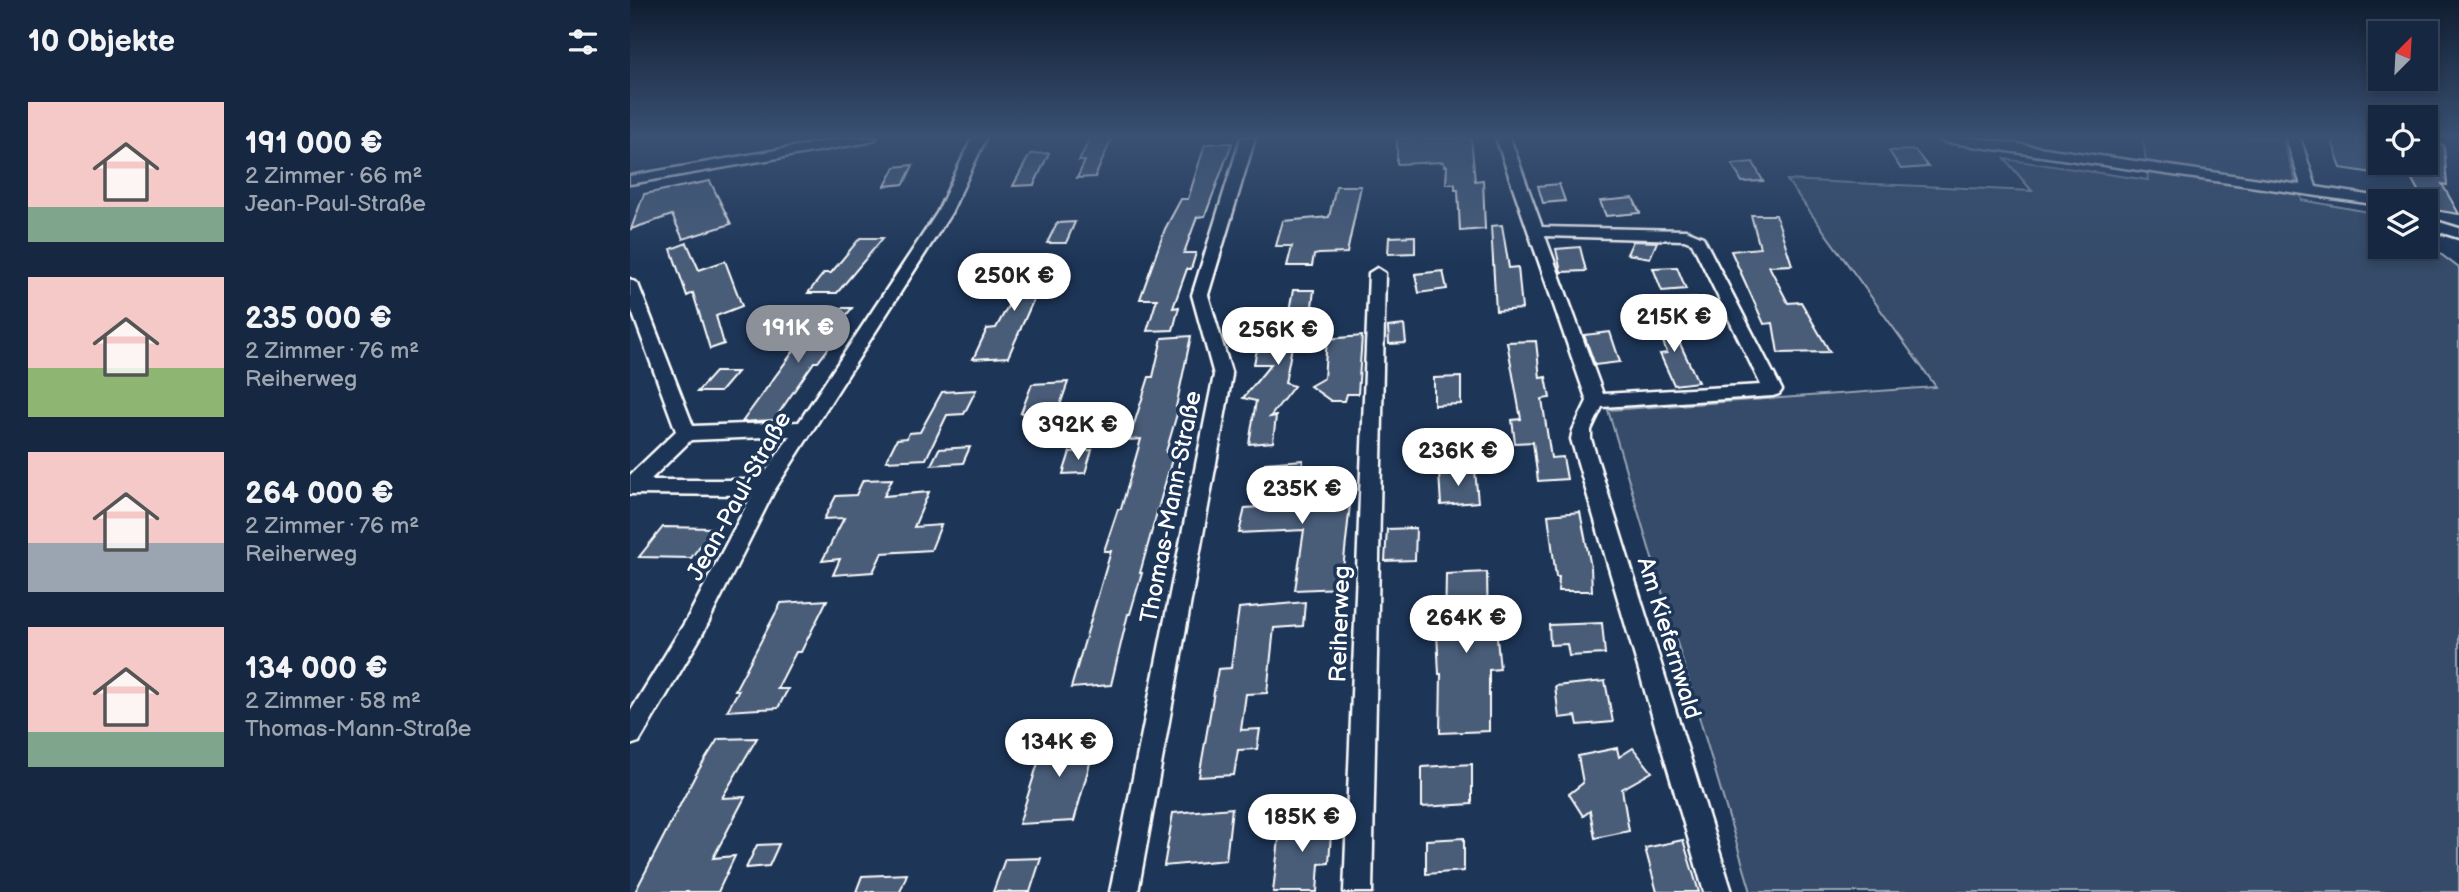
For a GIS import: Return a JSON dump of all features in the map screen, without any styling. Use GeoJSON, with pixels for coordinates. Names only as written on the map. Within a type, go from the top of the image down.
{"type":"FeatureCollection","features":[{"type":"Feature","properties":{"kind":"street","name":"Jean-Paul-Straße"},"geometry":{"type":"LineString","coordinates":[[630,734],[695,626],[766,488],[944,213],[960,180]]}},
{"type":"Feature","properties":{"kind":"street","name":"Thomas-Mann-Straße"},"geometry":{"type":"LineString","coordinates":[[1124,892],[1223,375],[1200,295],[1235,180]]}},
{"type":"Feature","properties":{"kind":"street"},"geometry":{"type":"LineString","coordinates":[[1517,180],[1535,231],[1596,401],[1773,390],[1698,240],[1686,235],[1535,231]]}},
{"type":"Feature","properties":{"kind":"street"},"geometry":{"type":"LineString","coordinates":[[2222,180],[2368,200]]}},
{"type":"Feature","properties":{"kind":"street"},"geometry":{"type":"LineString","coordinates":[[2307,180],[2311,193]]}},
{"type":"Feature","properties":{"kind":"street"},"geometry":{"type":"LineString","coordinates":[[2438,227],[2459,233]]}},
{"type":"Feature","properties":{"kind":"street","name":"Reiherweg"},"geometry":{"type":"LineString","coordinates":[[1358,892],[1377,273]]}},
{"type":"Feature","properties":{"kind":"street"},"geometry":{"type":"LineString","coordinates":[[630,284],[686,433]]}},
{"type":"Feature","properties":{"kind":"street","name":"Am Kiefernwald"},"geometry":{"type":"LineString","coordinates":[[1596,401],[1582,430],[1581,439],[1718,892]]}},
{"type":"Feature","properties":{"kind":"street"},"geometry":{"type":"LineString","coordinates":[[630,487],[686,433],[804,429]]}},
{"type":"Feature","properties":{"kind":"street"},"geometry":{"type":"LineString","coordinates":[[630,487],[766,488]]}},
{"type":"Feature","properties":{"kind":"shaded area"},"geometry":{"type":"Polygon","coordinates":[[[1787,180],[2032,191],[2022,180],[2295,180],[2302,200],[2368,212],[2368,259],[2438,259],[2438,252],[2459,268],[2459,892],[1751,892],[1608,410],[1936,387],[1787,180]]]}},
{"type":"Feature","properties":{"kind":"building"},"geometry":{"type":"Polygon","coordinates":[[[888,180],[906,180],[904,184],[885,186],[888,180]]]}},
{"type":"Feature","properties":{"kind":"building"},"geometry":{"type":"Polygon","coordinates":[[[1016,180],[1037,180],[1034,185],[1013,186],[1016,180]]]}},
{"type":"Feature","properties":{"kind":"building"},"geometry":{"type":"Polygon","coordinates":[[[1194,180],[1218,180],[1205,216],[1197,217],[1184,253],[1196,253],[1191,269],[1187,269],[1173,308],[1179,307],[1173,330],[1147,331],[1157,299],[1140,299],[1165,229],[1181,199],[1188,199],[1194,180]]]}},
{"type":"Feature","properties":{"kind":"building"},"geometry":{"type":"Polygon","coordinates":[[[1446,180],[1483,180],[1485,229],[1460,231],[1458,190],[1455,190],[1455,184],[1446,184],[1446,180]]]}},
{"type":"Feature","properties":{"kind":"building"},"geometry":{"type":"Polygon","coordinates":[[[1741,180],[1763,181],[1742,182],[1741,180]]]}},
{"type":"Feature","properties":{"kind":"building"},"geometry":{"type":"Polygon","coordinates":[[[2412,180],[2447,180],[2447,185],[2442,184],[2459,214],[2438,211],[2438,189],[2417,189],[2412,180]]]}},
{"type":"Feature","properties":{"kind":"building"},"geometry":{"type":"Polygon","coordinates":[[[710,181],[731,224],[683,239],[672,215],[631,229],[644,194],[710,181]]]}},
{"type":"Feature","properties":{"kind":"building"},"geometry":{"type":"Polygon","coordinates":[[[1559,184],[1565,201],[1543,203],[1538,186],[1559,184]]]}},
{"type":"Feature","properties":{"kind":"building"},"geometry":{"type":"Polygon","coordinates":[[[1336,186],[1361,186],[1347,253],[1314,255],[1312,266],[1287,266],[1292,246],[1276,246],[1283,221],[1329,217],[1336,186]]]}},
{"type":"Feature","properties":{"kind":"building"},"geometry":{"type":"Polygon","coordinates":[[[1633,198],[1640,213],[1606,216],[1600,201],[1633,198]]]}},
{"type":"Feature","properties":{"kind":"building"},"geometry":{"type":"Polygon","coordinates":[[[1751,215],[1776,215],[1792,265],[1769,266],[1788,303],[1801,302],[1830,352],[1778,353],[1773,323],[1764,324],[1731,251],[1760,248],[1751,215]]]}},
{"type":"Feature","properties":{"kind":"building"},"geometry":{"type":"Polygon","coordinates":[[[1075,222],[1066,243],[1047,243],[1057,223],[1075,222]]]}},
{"type":"Feature","properties":{"kind":"building"},"geometry":{"type":"Polygon","coordinates":[[[1502,225],[1509,268],[1518,267],[1522,309],[1496,311],[1491,226],[1502,225]]]}},
{"type":"Feature","properties":{"kind":"building"},"geometry":{"type":"Polygon","coordinates":[[[1415,236],[1415,253],[1388,254],[1389,237],[1415,236]]]}},
{"type":"Feature","properties":{"kind":"building"},"geometry":{"type":"Polygon","coordinates":[[[860,238],[883,238],[837,293],[808,293],[824,273],[831,273],[860,238]]]}},
{"type":"Feature","properties":{"kind":"building"},"geometry":{"type":"Polygon","coordinates":[[[1633,241],[1657,242],[1650,258],[1627,254],[1633,241]]]}},
{"type":"Feature","properties":{"kind":"building"},"geometry":{"type":"Polygon","coordinates":[[[687,243],[699,270],[725,261],[742,306],[716,316],[724,344],[710,349],[693,293],[687,296],[671,249],[687,243]]]}},
{"type":"Feature","properties":{"kind":"building"},"geometry":{"type":"Polygon","coordinates":[[[1580,247],[1586,271],[1561,272],[1556,249],[1580,247]]]}},
{"type":"Feature","properties":{"kind":"building"},"geometry":{"type":"Polygon","coordinates":[[[1035,256],[1053,256],[1008,357],[973,359],[987,329],[996,328],[1035,256]]]}},
{"type":"Feature","properties":{"kind":"building"},"geometry":{"type":"Polygon","coordinates":[[[1677,267],[1686,289],[1662,291],[1653,268],[1677,267]]]}},
{"type":"Feature","properties":{"kind":"building"},"geometry":{"type":"Polygon","coordinates":[[[1443,271],[1447,289],[1419,293],[1415,274],[1443,271]]]}},
{"type":"Feature","properties":{"kind":"building"},"geometry":{"type":"Polygon","coordinates":[[[1293,290],[1314,290],[1309,331],[1295,331],[1285,383],[1294,386],[1270,417],[1276,416],[1273,442],[1249,444],[1256,401],[1243,398],[1271,364],[1254,364],[1258,345],[1275,344],[1280,312],[1289,312],[1293,290]]]}},
{"type":"Feature","properties":{"kind":"building"},"geometry":{"type":"Polygon","coordinates":[[[1707,298],[1713,317],[1706,317],[1710,327],[1684,330],[1676,299],[1707,298]]]}},
{"type":"Feature","properties":{"kind":"building"},"geometry":{"type":"Polygon","coordinates":[[[825,308],[852,308],[833,332],[838,332],[833,342],[818,362],[814,362],[774,420],[742,422],[825,308]]]}},
{"type":"Feature","properties":{"kind":"building"},"geometry":{"type":"Polygon","coordinates":[[[1665,312],[1698,382],[1674,385],[1660,354],[1667,353],[1654,316],[1665,312]]]}},
{"type":"Feature","properties":{"kind":"building"},"geometry":{"type":"Polygon","coordinates":[[[1404,325],[1406,343],[1389,344],[1388,327],[1404,325]]]}},
{"type":"Feature","properties":{"kind":"building"},"geometry":{"type":"Polygon","coordinates":[[[1610,332],[1620,362],[1595,365],[1584,335],[1610,332]]]}},
{"type":"Feature","properties":{"kind":"building"},"geometry":{"type":"Polygon","coordinates":[[[1191,336],[1176,407],[1179,407],[1166,452],[1174,452],[1142,573],[1128,614],[1111,685],[1071,688],[1111,551],[1104,551],[1118,509],[1121,509],[1141,439],[1129,440],[1149,377],[1153,377],[1162,338],[1191,336]]]}},
{"type":"Feature","properties":{"kind":"building"},"geometry":{"type":"Polygon","coordinates":[[[1362,336],[1358,394],[1347,394],[1345,401],[1331,401],[1310,386],[1324,378],[1327,339],[1362,336]]]}},
{"type":"Feature","properties":{"kind":"building"},"geometry":{"type":"Polygon","coordinates":[[[1536,341],[1540,378],[1546,377],[1550,398],[1542,399],[1551,458],[1563,457],[1567,479],[1538,481],[1533,442],[1515,443],[1512,420],[1521,419],[1507,342],[1536,341]]]}},
{"type":"Feature","properties":{"kind":"building"},"geometry":{"type":"Polygon","coordinates":[[[715,372],[737,372],[720,392],[697,392],[715,372]]]}},
{"type":"Feature","properties":{"kind":"building"},"geometry":{"type":"Polygon","coordinates":[[[1461,377],[1461,404],[1434,405],[1434,378],[1461,377]]]}},
{"type":"Feature","properties":{"kind":"building"},"geometry":{"type":"Polygon","coordinates":[[[1068,382],[1058,411],[1021,413],[1032,384],[1068,382]]]}},
{"type":"Feature","properties":{"kind":"building"},"geometry":{"type":"Polygon","coordinates":[[[976,390],[964,414],[947,415],[926,459],[886,461],[897,439],[907,438],[909,433],[920,432],[942,392],[976,390]]]}},
{"type":"Feature","properties":{"kind":"building"},"geometry":{"type":"Polygon","coordinates":[[[970,447],[963,463],[931,465],[939,449],[970,447]]]}},
{"type":"Feature","properties":{"kind":"building"},"geometry":{"type":"Polygon","coordinates":[[[1092,450],[1085,473],[1063,474],[1070,452],[1092,450]]]}},
{"type":"Feature","properties":{"kind":"building"},"geometry":{"type":"Polygon","coordinates":[[[1303,460],[1299,507],[1350,504],[1341,588],[1295,590],[1304,530],[1239,533],[1245,508],[1260,507],[1265,463],[1303,460]]]}},
{"type":"Feature","properties":{"kind":"building"},"geometry":{"type":"Polygon","coordinates":[[[1475,470],[1478,502],[1441,505],[1439,473],[1475,470]]]}},
{"type":"Feature","properties":{"kind":"building"},"geometry":{"type":"Polygon","coordinates":[[[892,479],[884,496],[929,492],[914,527],[941,525],[931,550],[882,553],[873,572],[833,575],[840,559],[822,561],[844,518],[824,519],[836,496],[856,495],[863,480],[892,479]]]}},
{"type":"Feature","properties":{"kind":"building"},"geometry":{"type":"Polygon","coordinates":[[[1580,512],[1591,567],[1592,591],[1558,591],[1559,577],[1556,577],[1548,515],[1580,512]]]}},
{"type":"Feature","properties":{"kind":"building"},"geometry":{"type":"Polygon","coordinates":[[[663,527],[713,528],[691,558],[639,557],[663,527]]]}},
{"type":"Feature","properties":{"kind":"building"},"geometry":{"type":"Polygon","coordinates":[[[1416,528],[1415,560],[1385,561],[1387,529],[1416,528]]]}},
{"type":"Feature","properties":{"kind":"building"},"geometry":{"type":"Polygon","coordinates":[[[1487,572],[1488,629],[1496,628],[1500,669],[1489,670],[1489,731],[1440,733],[1441,674],[1437,633],[1445,633],[1446,574],[1487,572]]]}},
{"type":"Feature","properties":{"kind":"building"},"geometry":{"type":"Polygon","coordinates":[[[827,600],[801,652],[796,652],[777,689],[788,689],[778,708],[727,711],[739,690],[735,690],[781,603],[827,600]]]}},
{"type":"Feature","properties":{"kind":"building"},"geometry":{"type":"Polygon","coordinates":[[[1305,602],[1303,626],[1274,628],[1267,693],[1246,694],[1241,730],[1260,729],[1257,749],[1238,750],[1234,775],[1199,777],[1218,669],[1231,668],[1239,608],[1305,602]]]}},
{"type":"Feature","properties":{"kind":"building"},"geometry":{"type":"Polygon","coordinates":[[[1602,623],[1605,654],[1569,656],[1567,644],[1550,645],[1549,625],[1602,623]]]}},
{"type":"Feature","properties":{"kind":"building"},"geometry":{"type":"Polygon","coordinates":[[[1605,681],[1613,722],[1578,725],[1576,716],[1559,718],[1555,686],[1605,681]]]}},
{"type":"Feature","properties":{"kind":"building"},"geometry":{"type":"Polygon","coordinates":[[[1098,734],[1074,821],[1019,824],[1046,737],[1098,734]]]}},
{"type":"Feature","properties":{"kind":"building"},"geometry":{"type":"Polygon","coordinates":[[[757,738],[722,798],[745,797],[713,858],[735,856],[718,892],[635,892],[696,774],[718,739],[757,738]]]}},
{"type":"Feature","properties":{"kind":"building"},"geometry":{"type":"Polygon","coordinates":[[[1617,748],[1619,757],[1633,748],[1652,772],[1622,789],[1629,831],[1595,838],[1590,811],[1583,816],[1569,794],[1583,783],[1578,756],[1617,748]]]}},
{"type":"Feature","properties":{"kind":"building"},"geometry":{"type":"Polygon","coordinates":[[[1472,764],[1472,804],[1422,807],[1422,767],[1472,764]]]}},
{"type":"Feature","properties":{"kind":"building"},"geometry":{"type":"Polygon","coordinates":[[[1232,808],[1226,860],[1164,866],[1173,813],[1232,808]]]}},
{"type":"Feature","properties":{"kind":"building"},"geometry":{"type":"Polygon","coordinates":[[[1332,818],[1329,863],[1319,864],[1317,892],[1273,892],[1281,821],[1332,818]]]}},
{"type":"Feature","properties":{"kind":"building"},"geometry":{"type":"Polygon","coordinates":[[[1464,838],[1464,871],[1426,874],[1426,840],[1464,838]]]}},
{"type":"Feature","properties":{"kind":"building"},"geometry":{"type":"Polygon","coordinates":[[[1683,840],[1699,892],[1657,892],[1645,848],[1683,840]]]}},
{"type":"Feature","properties":{"kind":"building"},"geometry":{"type":"Polygon","coordinates":[[[779,844],[769,866],[746,868],[757,845],[779,844]]]}},
{"type":"Feature","properties":{"kind":"building"},"geometry":{"type":"Polygon","coordinates":[[[1041,858],[1030,892],[993,892],[1005,859],[1041,858]]]}},
{"type":"Feature","properties":{"kind":"building"},"geometry":{"type":"Polygon","coordinates":[[[907,874],[900,892],[856,892],[862,876],[907,874]]]}}]}
